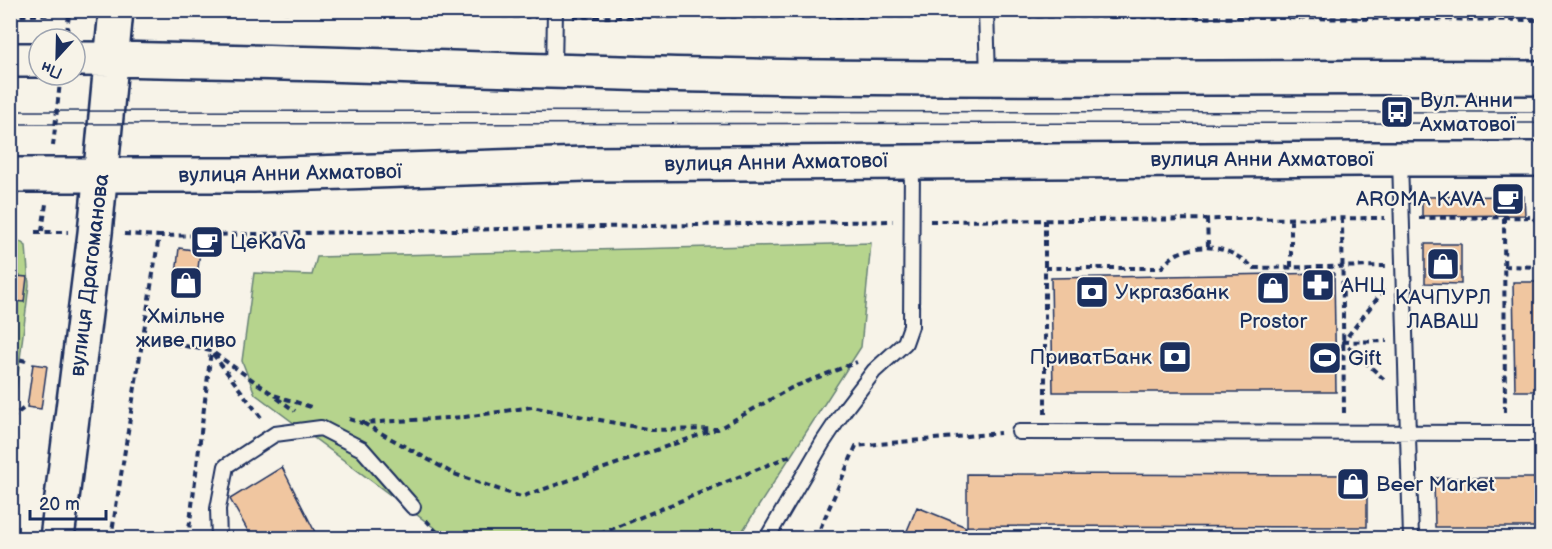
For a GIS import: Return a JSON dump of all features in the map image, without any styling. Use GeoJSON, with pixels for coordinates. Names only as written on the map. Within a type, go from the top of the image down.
{"type":"FeatureCollection","features":[{"type":"Feature","properties":{"kind":"main road","name":"вулиця Драгоманова"},"geometry":{"type":"LineString","coordinates":[[57,538],[95,233],[116,10]]}},
{"type":"Feature","properties":{"kind":"main road"},"geometry":{"type":"LineString","coordinates":[[87,59],[350,63],[554,72],[987,78],[1542,78]]}},
{"type":"Feature","properties":{"kind":"main road"},"geometry":{"type":"LineString","coordinates":[[10,60],[27,60]]}},
{"type":"Feature","properties":{"kind":"main road","name":"вулиця Анни Ахматової"},"geometry":{"type":"LineString","coordinates":[[10,175],[254,176],[586,164],[1542,159]]}},
{"type":"Feature","properties":{"kind":"lane"},"geometry":{"type":"LineString","coordinates":[[986,13],[987,78]]}},
{"type":"Feature","properties":{"kind":"lane"},"geometry":{"type":"LineString","coordinates":[[554,72],[555,14]]}},
{"type":"Feature","properties":{"kind":"lane"},"geometry":{"type":"LineString","coordinates":[[1400,159],[1411,538]]}},
{"type":"Feature","properties":{"kind":"lane"},"geometry":{"type":"LineString","coordinates":[[768,538],[823,442],[845,409],[874,371],[905,343],[911,326],[912,161]]}},
{"type":"Feature","properties":{"kind":"lane"},"geometry":{"type":"LineString","coordinates":[[219,538],[218,509],[226,466],[275,434],[321,428],[362,449],[413,507]]}},
{"type":"Feature","properties":{"kind":"lane"},"geometry":{"type":"LineString","coordinates":[[1019,432],[1542,433]]}},
{"type":"Feature","properties":{"kind":"path"},"geometry":{"type":"LineString","coordinates":[[240,10],[555,14],[986,13],[1542,20]]}},
{"type":"Feature","properties":{"kind":"path"},"geometry":{"type":"LineString","coordinates":[[1314,10],[1323,18]]}},
{"type":"Feature","properties":{"kind":"path"},"geometry":{"type":"LineString","coordinates":[[1446,19],[1450,10]]}},
{"type":"Feature","properties":{"kind":"path"},"geometry":{"type":"LineString","coordinates":[[10,16],[69,12],[67,27]]}},
{"type":"Feature","properties":{"kind":"path"},"geometry":{"type":"LineString","coordinates":[[1504,217],[1505,433]]}},
{"type":"Feature","properties":{"kind":"path"},"geometry":{"type":"LineString","coordinates":[[1532,217],[1542,225]]}},
{"type":"Feature","properties":{"kind":"path"},"geometry":{"type":"LineString","coordinates":[[111,538],[159,236],[912,221],[1542,217]]}},
{"type":"Feature","properties":{"kind":"path"},"geometry":{"type":"LineString","coordinates":[[1291,218],[1291,267]]}},
{"type":"Feature","properties":{"kind":"path"},"geometry":{"type":"LineString","coordinates":[[1342,218],[1344,432]]}},
{"type":"Feature","properties":{"kind":"path"},"geometry":{"type":"LineString","coordinates":[[1207,219],[1208,246]]}},
{"type":"Feature","properties":{"kind":"path"},"geometry":{"type":"LineString","coordinates":[[1045,220],[1045,431]]}},
{"type":"Feature","properties":{"kind":"path"},"geometry":{"type":"LineString","coordinates":[[1045,268],[1161,268],[1178,253],[1208,246],[1237,254],[1254,268],[1403,265]]}},
{"type":"Feature","properties":{"kind":"path"},"geometry":{"type":"LineString","coordinates":[[1343,342],[1403,265]]}},
{"type":"Feature","properties":{"kind":"path"},"geometry":{"type":"LineString","coordinates":[[1504,267],[1542,267]]}},
{"type":"Feature","properties":{"kind":"path"},"geometry":{"type":"LineString","coordinates":[[143,338],[211,351],[274,395],[318,409]]}},
{"type":"Feature","properties":{"kind":"path"},"geometry":{"type":"LineString","coordinates":[[1343,342],[1405,340]]}},
{"type":"Feature","properties":{"kind":"path"},"geometry":{"type":"LineString","coordinates":[[1343,342],[1407,399]]}},
{"type":"Feature","properties":{"kind":"path"},"geometry":{"type":"LineString","coordinates":[[211,351],[275,434]]}},
{"type":"Feature","properties":{"kind":"path"},"geometry":{"type":"LineString","coordinates":[[188,538],[211,351]]}},
{"type":"Feature","properties":{"kind":"path"},"geometry":{"type":"LineString","coordinates":[[10,357],[30,362]]}},
{"type":"Feature","properties":{"kind":"path"},"geometry":{"type":"LineString","coordinates":[[340,416],[362,423],[454,474],[521,497],[718,429],[792,388],[864,359]]}},
{"type":"Feature","properties":{"kind":"path"},"geometry":{"type":"LineString","coordinates":[[362,423],[465,417],[532,407],[652,430],[718,429]]}},
{"type":"Feature","properties":{"kind":"path"},"geometry":{"type":"LineString","coordinates":[[10,419],[24,408]]}},
{"type":"Feature","properties":{"kind":"path"},"geometry":{"type":"LineString","coordinates":[[816,538],[856,446],[1019,432]]}},
{"type":"Feature","properties":{"kind":"path"},"geometry":{"type":"LineString","coordinates":[[590,538],[823,442]]}},
{"type":"Feature","properties":{"kind":"green space"},"geometry":{"type":"Polygon","coordinates":[[[11,235],[26,246],[29,285],[11,433],[11,235]]]}},
{"type":"Feature","properties":{"kind":"green space"},"geometry":{"type":"Polygon","coordinates":[[[871,243],[861,347],[738,538],[448,538],[255,394],[242,361],[254,273],[312,275],[317,257],[871,243]]]}},
{"type":"Feature","properties":{"kind":"building"},"geometry":{"type":"Polygon","coordinates":[[[1524,196],[1525,215],[1422,216],[1422,197],[1524,196]]]}},
{"type":"Feature","properties":{"kind":"building","name":"КАЧПУРЛ ЛАВАШ"},"geometry":{"type":"Polygon","coordinates":[[[1425,244],[1461,244],[1461,284],[1425,283],[1425,244]]]}},
{"type":"Feature","properties":{"kind":"building"},"geometry":{"type":"Polygon","coordinates":[[[179,248],[200,251],[195,295],[174,292],[179,248]]]}},
{"type":"Feature","properties":{"kind":"building"},"geometry":{"type":"Polygon","coordinates":[[[1334,273],[1336,392],[1053,392],[1051,278],[1334,273]]]}},
{"type":"Feature","properties":{"kind":"building"},"geometry":{"type":"Polygon","coordinates":[[[16,276],[27,277],[24,302],[13,301],[16,276]]]}},
{"type":"Feature","properties":{"kind":"building"},"geometry":{"type":"Polygon","coordinates":[[[1513,282],[1542,282],[1542,391],[1515,391],[1513,282]]]}},
{"type":"Feature","properties":{"kind":"building"},"geometry":{"type":"Polygon","coordinates":[[[33,364],[47,366],[41,409],[27,407],[33,364]]]}},
{"type":"Feature","properties":{"kind":"building"},"geometry":{"type":"Polygon","coordinates":[[[282,467],[318,538],[252,538],[230,499],[282,467]]]}},
{"type":"Feature","properties":{"kind":"building"},"geometry":{"type":"Polygon","coordinates":[[[967,474],[1367,475],[1367,527],[967,526],[967,474]]]}},
{"type":"Feature","properties":{"kind":"building"},"geometry":{"type":"Polygon","coordinates":[[[1434,478],[1542,478],[1542,527],[1435,527],[1434,478]]]}},
{"type":"Feature","properties":{"kind":"building"},"geometry":{"type":"Polygon","coordinates":[[[917,507],[966,527],[961,538],[904,538],[917,507]]]}},
{"type":"Feature","properties":{"kind":"building"},"geometry":{"type":"Polygon","coordinates":[[[397,534],[397,538],[318,538],[397,534]]]}},
{"type":"Feature","properties":{"kind":"tram line"},"geometry":{"type":"LineString","coordinates":[[10,111],[1542,112]]}},
{"type":"Feature","properties":{"kind":"tram line"},"geometry":{"type":"LineString","coordinates":[[10,124],[1542,123]]}},
{"type":"Feature","properties":{"kind":"place","name":"Вул. Анни Ахматової"},"geometry":{"type":"Point","coordinates":[1397,112]}},
{"type":"Feature","properties":{"kind":"place","name":"AROMA KAVA"},"geometry":{"type":"Point","coordinates":[1508,199]}},
{"type":"Feature","properties":{"kind":"place","name":"ЦеKaVa"},"geometry":{"type":"Point","coordinates":[207,242]}},
{"type":"Feature","properties":{"kind":"place","name":"КАЧПУРЛ ЛАВАШ"},"geometry":{"type":"Point","coordinates":[1443,264]}},
{"type":"Feature","properties":{"kind":"place","name":"Хмільне живе пиво"},"geometry":{"type":"Point","coordinates":[186,283]}},
{"type":"Feature","properties":{"kind":"place","name":"АНЦ"},"geometry":{"type":"Point","coordinates":[1318,285]}},
{"type":"Feature","properties":{"kind":"place","name":"Prostor"},"geometry":{"type":"Point","coordinates":[1273,288]}},
{"type":"Feature","properties":{"kind":"place","name":"Укргазбанк"},"geometry":{"type":"Point","coordinates":[1092,292]}},
{"type":"Feature","properties":{"kind":"place","name":"ПриватБанк"},"geometry":{"type":"Point","coordinates":[1175,357]}},
{"type":"Feature","properties":{"kind":"place","name":"Gift"},"geometry":{"type":"Point","coordinates":[1325,358]}},
{"type":"Feature","properties":{"kind":"place","name":"Beer Market"},"geometry":{"type":"Point","coordinates":[1353,484]}}]}
